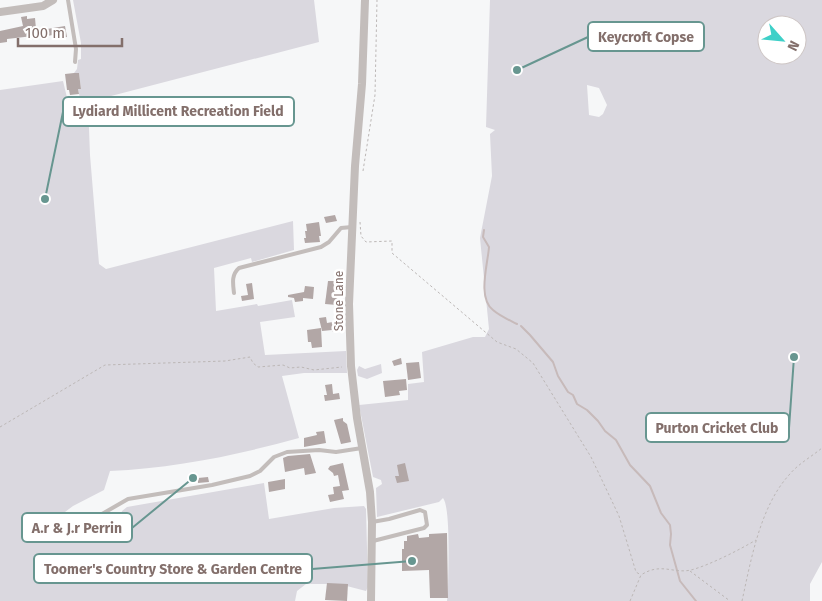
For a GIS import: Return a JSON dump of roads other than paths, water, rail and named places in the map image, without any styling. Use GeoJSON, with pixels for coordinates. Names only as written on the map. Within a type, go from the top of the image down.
{"type":"FeatureCollection","features":[{"type":"Feature","properties":{"kind":"street"},"geometry":{"type":"LineString","coordinates":[[0,12],[43,6],[53,0]]}},
{"type":"Feature","properties":{"kind":"street","name":"Stone Lane"},"geometry":{"type":"LineString","coordinates":[[365,0],[362,84],[355,158],[348,304],[351,366],[370,492],[372,601]]}},
{"type":"Feature","properties":{"kind":"lane"},"geometry":{"type":"LineString","coordinates":[[68,0],[76,49],[75,62]]}},
{"type":"Feature","properties":{"kind":"lane"},"geometry":{"type":"LineString","coordinates":[[234,293],[233,277],[239,268],[321,247],[329,242],[341,228],[352,227]]}},
{"type":"Feature","properties":{"kind":"lane"},"geometry":{"type":"LineString","coordinates":[[77,521],[102,514],[128,499],[212,485],[250,476],[260,471],[274,457],[287,452],[319,450],[336,452],[362,448]]}},
{"type":"Feature","properties":{"kind":"lane"},"geometry":{"type":"LineString","coordinates":[[372,522],[420,510],[425,512],[427,525],[424,528],[372,541]]}},
{"type":"Feature","properties":{"kind":"waterway"},"geometry":{"type":"LineString","coordinates":[[484,230],[483,237],[489,247],[484,289],[485,297],[488,305],[493,310],[517,324]]}},
{"type":"Feature","properties":{"kind":"waterway"},"geometry":{"type":"LineString","coordinates":[[521,326],[553,362],[558,376],[568,392],[573,395],[577,404],[587,410],[605,431],[616,440],[630,465],[650,486],[661,513],[670,525],[670,545],[680,581],[696,601]]}},
{"type":"Feature","properties":{"kind":"place","name":"Keycroft Copse"},"geometry":{"type":"Point","coordinates":[517,70]}},
{"type":"Feature","properties":{"kind":"place","name":"Lydiard Millicent Recreation Field"},"geometry":{"type":"Point","coordinates":[45,199]}},
{"type":"Feature","properties":{"kind":"place","name":"Purton Cricket Club"},"geometry":{"type":"Point","coordinates":[794,357]}},
{"type":"Feature","properties":{"kind":"place","name":"A.r & J.r Perrin"},"geometry":{"type":"Point","coordinates":[193,478]}},
{"type":"Feature","properties":{"kind":"place","name":"Toomer's Country Store & Garden Centre"},"geometry":{"type":"Point","coordinates":[412,561]}}]}
